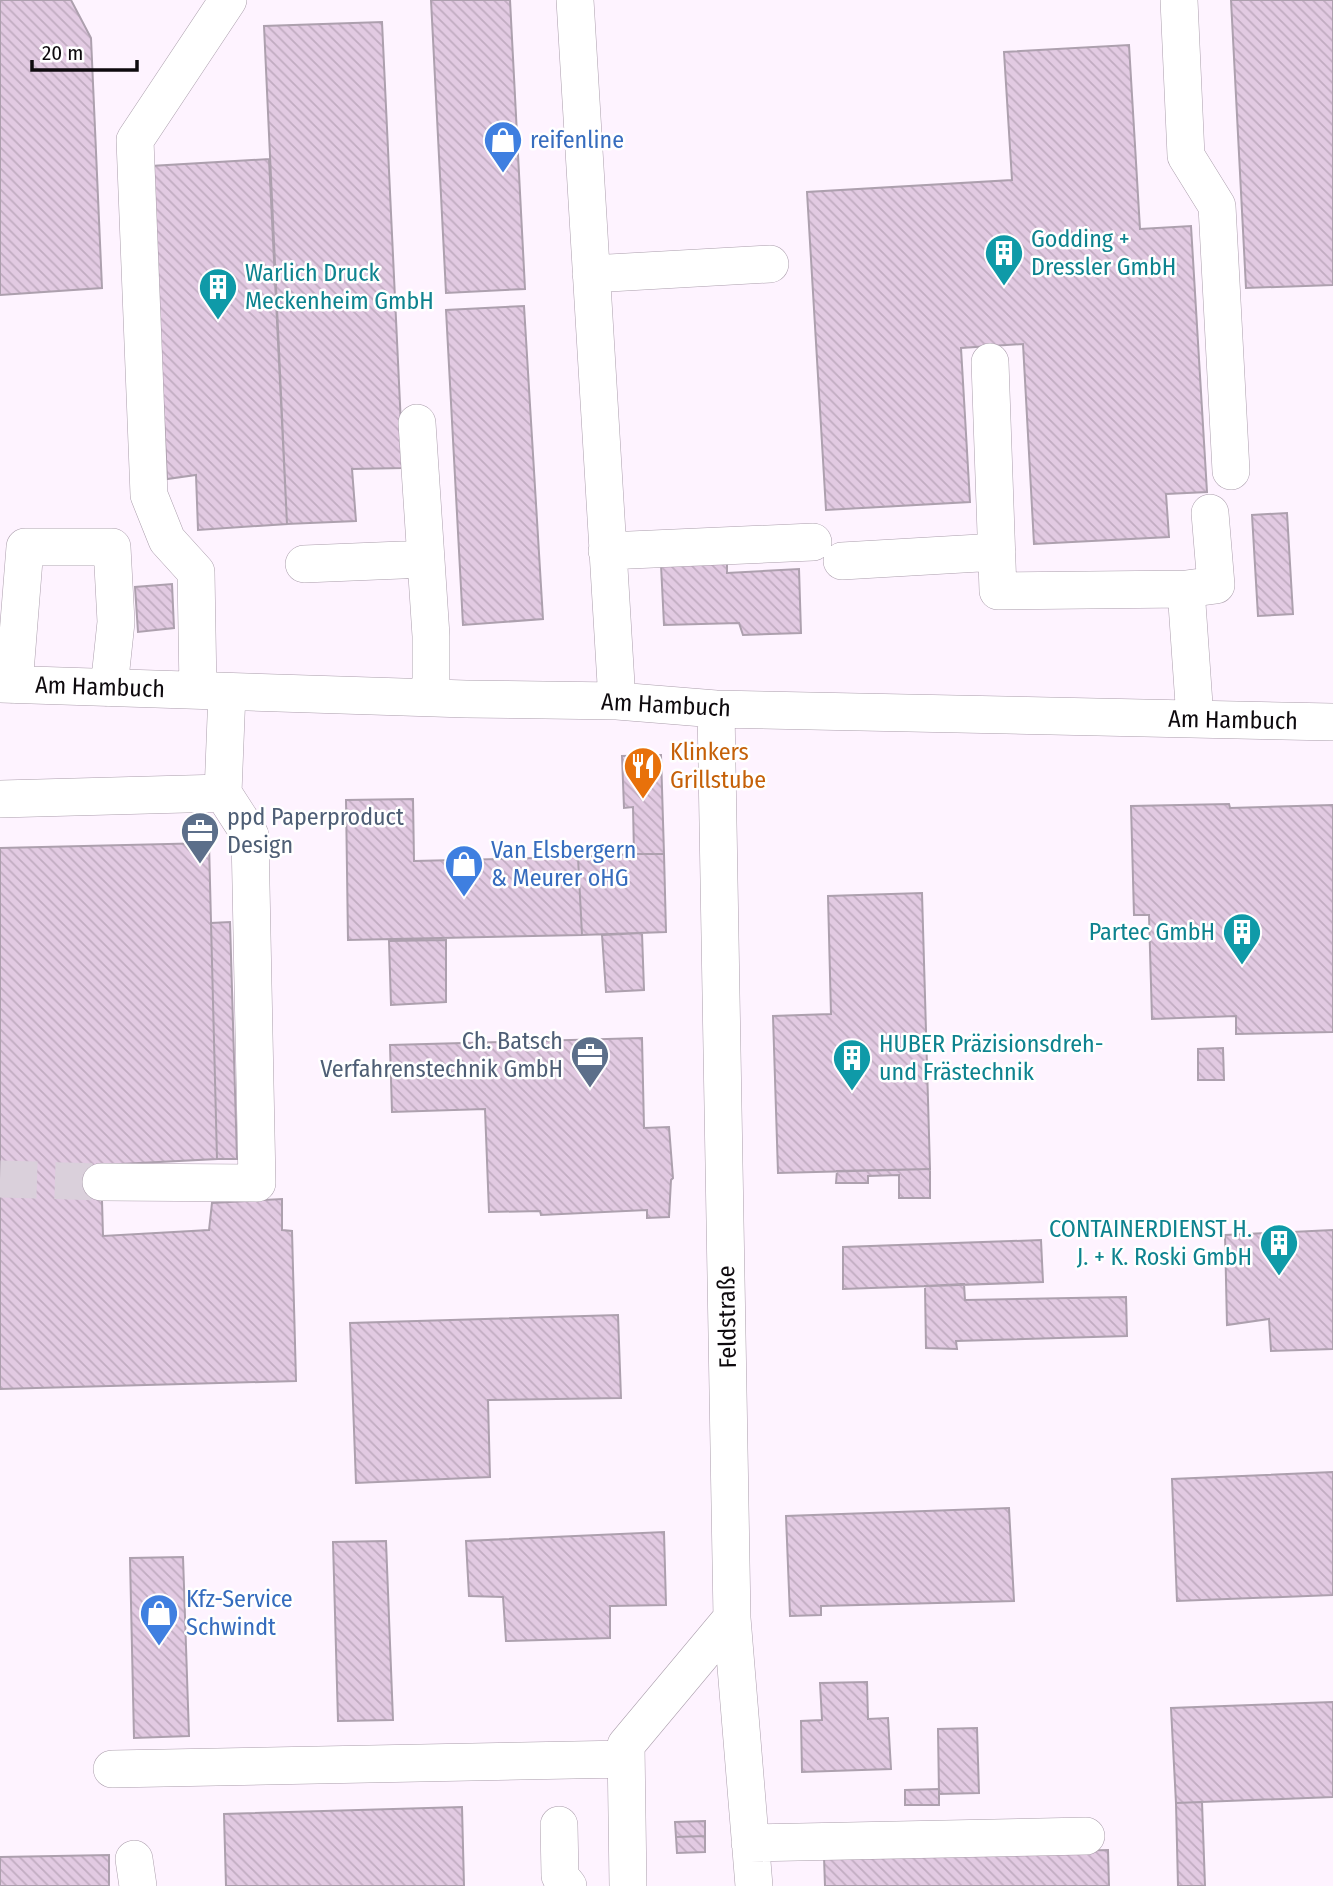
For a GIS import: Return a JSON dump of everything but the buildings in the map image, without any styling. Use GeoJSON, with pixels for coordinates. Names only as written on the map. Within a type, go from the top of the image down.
{"type":"FeatureCollection","features":[{"type":"Feature","properties":{"kind":"street"},"geometry":{"type":"LineString","coordinates":[[101,1182],[257,1183],[250,835],[223,793],[196,572],[167,540],[149,495],[135,140],[228,0]]}},
{"type":"Feature","properties":{"kind":"street"},"geometry":{"type":"LineString","coordinates":[[575,0],[617,701]]}},
{"type":"Feature","properties":{"kind":"street"},"geometry":{"type":"LineString","coordinates":[[1180,0],[1186,156],[1217,206],[1231,471]]}},
{"type":"Feature","properties":{"kind":"street"},"geometry":{"type":"LineString","coordinates":[[591,274],[770,264]]}},
{"type":"Feature","properties":{"kind":"street"},"geometry":{"type":"LineString","coordinates":[[990,362],[998,591],[1186,589],[1216,585],[1210,513]]}},
{"type":"Feature","properties":{"kind":"street"},"geometry":{"type":"LineString","coordinates":[[418,423],[431,636],[431,698]]}},
{"type":"Feature","properties":{"kind":"street"},"geometry":{"type":"LineString","coordinates":[[7,684],[25,547],[112,547],[116,622],[109,688]]}},
{"type":"Feature","properties":{"kind":"street"},"geometry":{"type":"LineString","coordinates":[[607,551],[997,552]]}},
{"type":"Feature","properties":{"kind":"street"},"geometry":{"type":"LineString","coordinates":[[304,564],[426,559]]}},
{"type":"Feature","properties":{"kind":"street"},"geometry":{"type":"LineString","coordinates":[[1186,589],[1195,719]]}},
{"type":"Feature","properties":{"kind":"street","name":"Am Hambuch"},"geometry":{"type":"LineString","coordinates":[[7,684],[431,698],[617,701],[716,709],[1333,722]]}},
{"type":"Feature","properties":{"kind":"street","name":"Feldstraße"},"geometry":{"type":"LineString","coordinates":[[716,709],[733,1618],[754,1886]]}},
{"type":"Feature","properties":{"kind":"street"},"geometry":{"type":"LineString","coordinates":[[0,799],[223,793]]}},
{"type":"Feature","properties":{"kind":"street"},"geometry":{"type":"LineString","coordinates":[[628,1886],[626,1745],[733,1618]]}},
{"type":"Feature","properties":{"kind":"street"},"geometry":{"type":"LineString","coordinates":[[112,1769],[626,1759]]}},
{"type":"Feature","properties":{"kind":"street"},"geometry":{"type":"LineString","coordinates":[[559,1825],[560,1876],[568,1886]]}},
{"type":"Feature","properties":{"kind":"street"},"geometry":{"type":"LineString","coordinates":[[750,1843],[1086,1836]]}},
{"type":"Feature","properties":{"kind":"tunnel"},"geometry":{"type":"LineString","coordinates":[[0,1179],[101,1182]]}},
{"type":"Feature","properties":{"kind":"place","name":"reifenline"},"geometry":{"type":"Point","coordinates":[503,174]}},
{"type":"Feature","properties":{"kind":"place","name":"Godding + Dressler GmbH"},"geometry":{"type":"Point","coordinates":[1004,287]}},
{"type":"Feature","properties":{"kind":"place","name":"Warlich Druck Meckenheim GmbH"},"geometry":{"type":"Point","coordinates":[218,321]}},
{"type":"Feature","properties":{"kind":"place","name":"Klinkers Grillstube"},"geometry":{"type":"Point","coordinates":[643,800]}},
{"type":"Feature","properties":{"kind":"place","name":"ppd Paperproduct Design"},"geometry":{"type":"Point","coordinates":[200,865]}},
{"type":"Feature","properties":{"kind":"place","name":"Van Elsbergern & Meurer oHG"},"geometry":{"type":"Point","coordinates":[464,898]}},
{"type":"Feature","properties":{"kind":"place","name":"Partec GmbH"},"geometry":{"type":"Point","coordinates":[1242,966]}},
{"type":"Feature","properties":{"kind":"place","name":"Ch. Batsch Verfahrenstechnik GmbH"},"geometry":{"type":"Point","coordinates":[590,1089]}},
{"type":"Feature","properties":{"kind":"place","name":"HUBER Präzisionsdreh- und Frästechnik"},"geometry":{"type":"Point","coordinates":[852,1092]}},
{"type":"Feature","properties":{"kind":"place","name":"CONTAINERDIENST H. J. + K. Roski GmbH"},"geometry":{"type":"Point","coordinates":[1279,1277]}},
{"type":"Feature","properties":{"kind":"place","name":"Kfz-Service Schwindt"},"geometry":{"type":"Point","coordinates":[159,1647]}}]}
